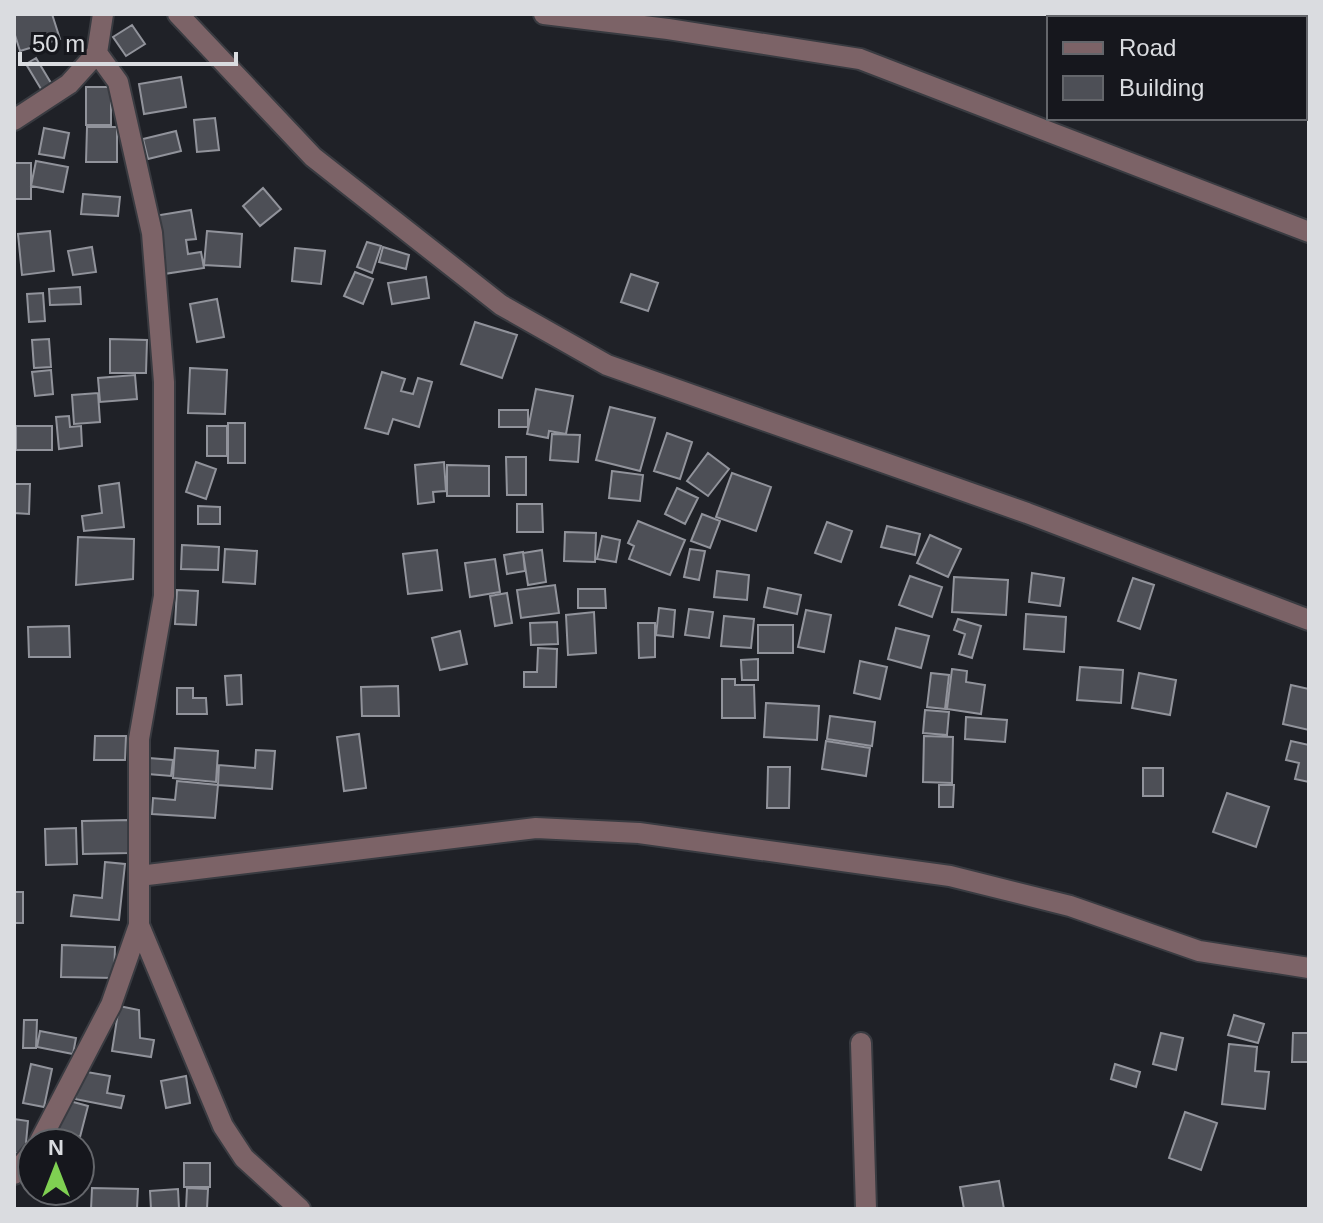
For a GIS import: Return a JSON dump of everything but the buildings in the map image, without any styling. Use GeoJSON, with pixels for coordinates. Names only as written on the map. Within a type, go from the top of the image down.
{"type":"FeatureCollection","features":[{"type":"Feature","properties":{"kind":"street"},"geometry":{"type":"LineString","coordinates":[[14,120],[69,84],[97,53],[103,14]]}},
{"type":"Feature","properties":{"kind":"street"},"geometry":{"type":"LineString","coordinates":[[178,14],[313,157],[501,305],[607,365],[1027,513],[1309,620]]}},
{"type":"Feature","properties":{"kind":"street"},"geometry":{"type":"LineString","coordinates":[[544,14],[668,29],[860,59],[1309,232]]}},
{"type":"Feature","properties":{"kind":"street"},"geometry":{"type":"LineString","coordinates":[[47,1127],[111,1005],[139,925],[139,739],[164,596],[164,382],[149,218],[118,82],[97,53]]}},
{"type":"Feature","properties":{"kind":"street"},"geometry":{"type":"LineString","coordinates":[[139,876],[536,828],[639,833],[950,876],[1070,906],[1199,951],[1309,968]]}},
{"type":"Feature","properties":{"kind":"street"},"geometry":{"type":"LineString","coordinates":[[139,925],[223,1126],[244,1158],[300,1209]]}},
{"type":"Feature","properties":{"kind":"street"},"geometry":{"type":"LineString","coordinates":[[861,1043],[866,1209]]}}]}
